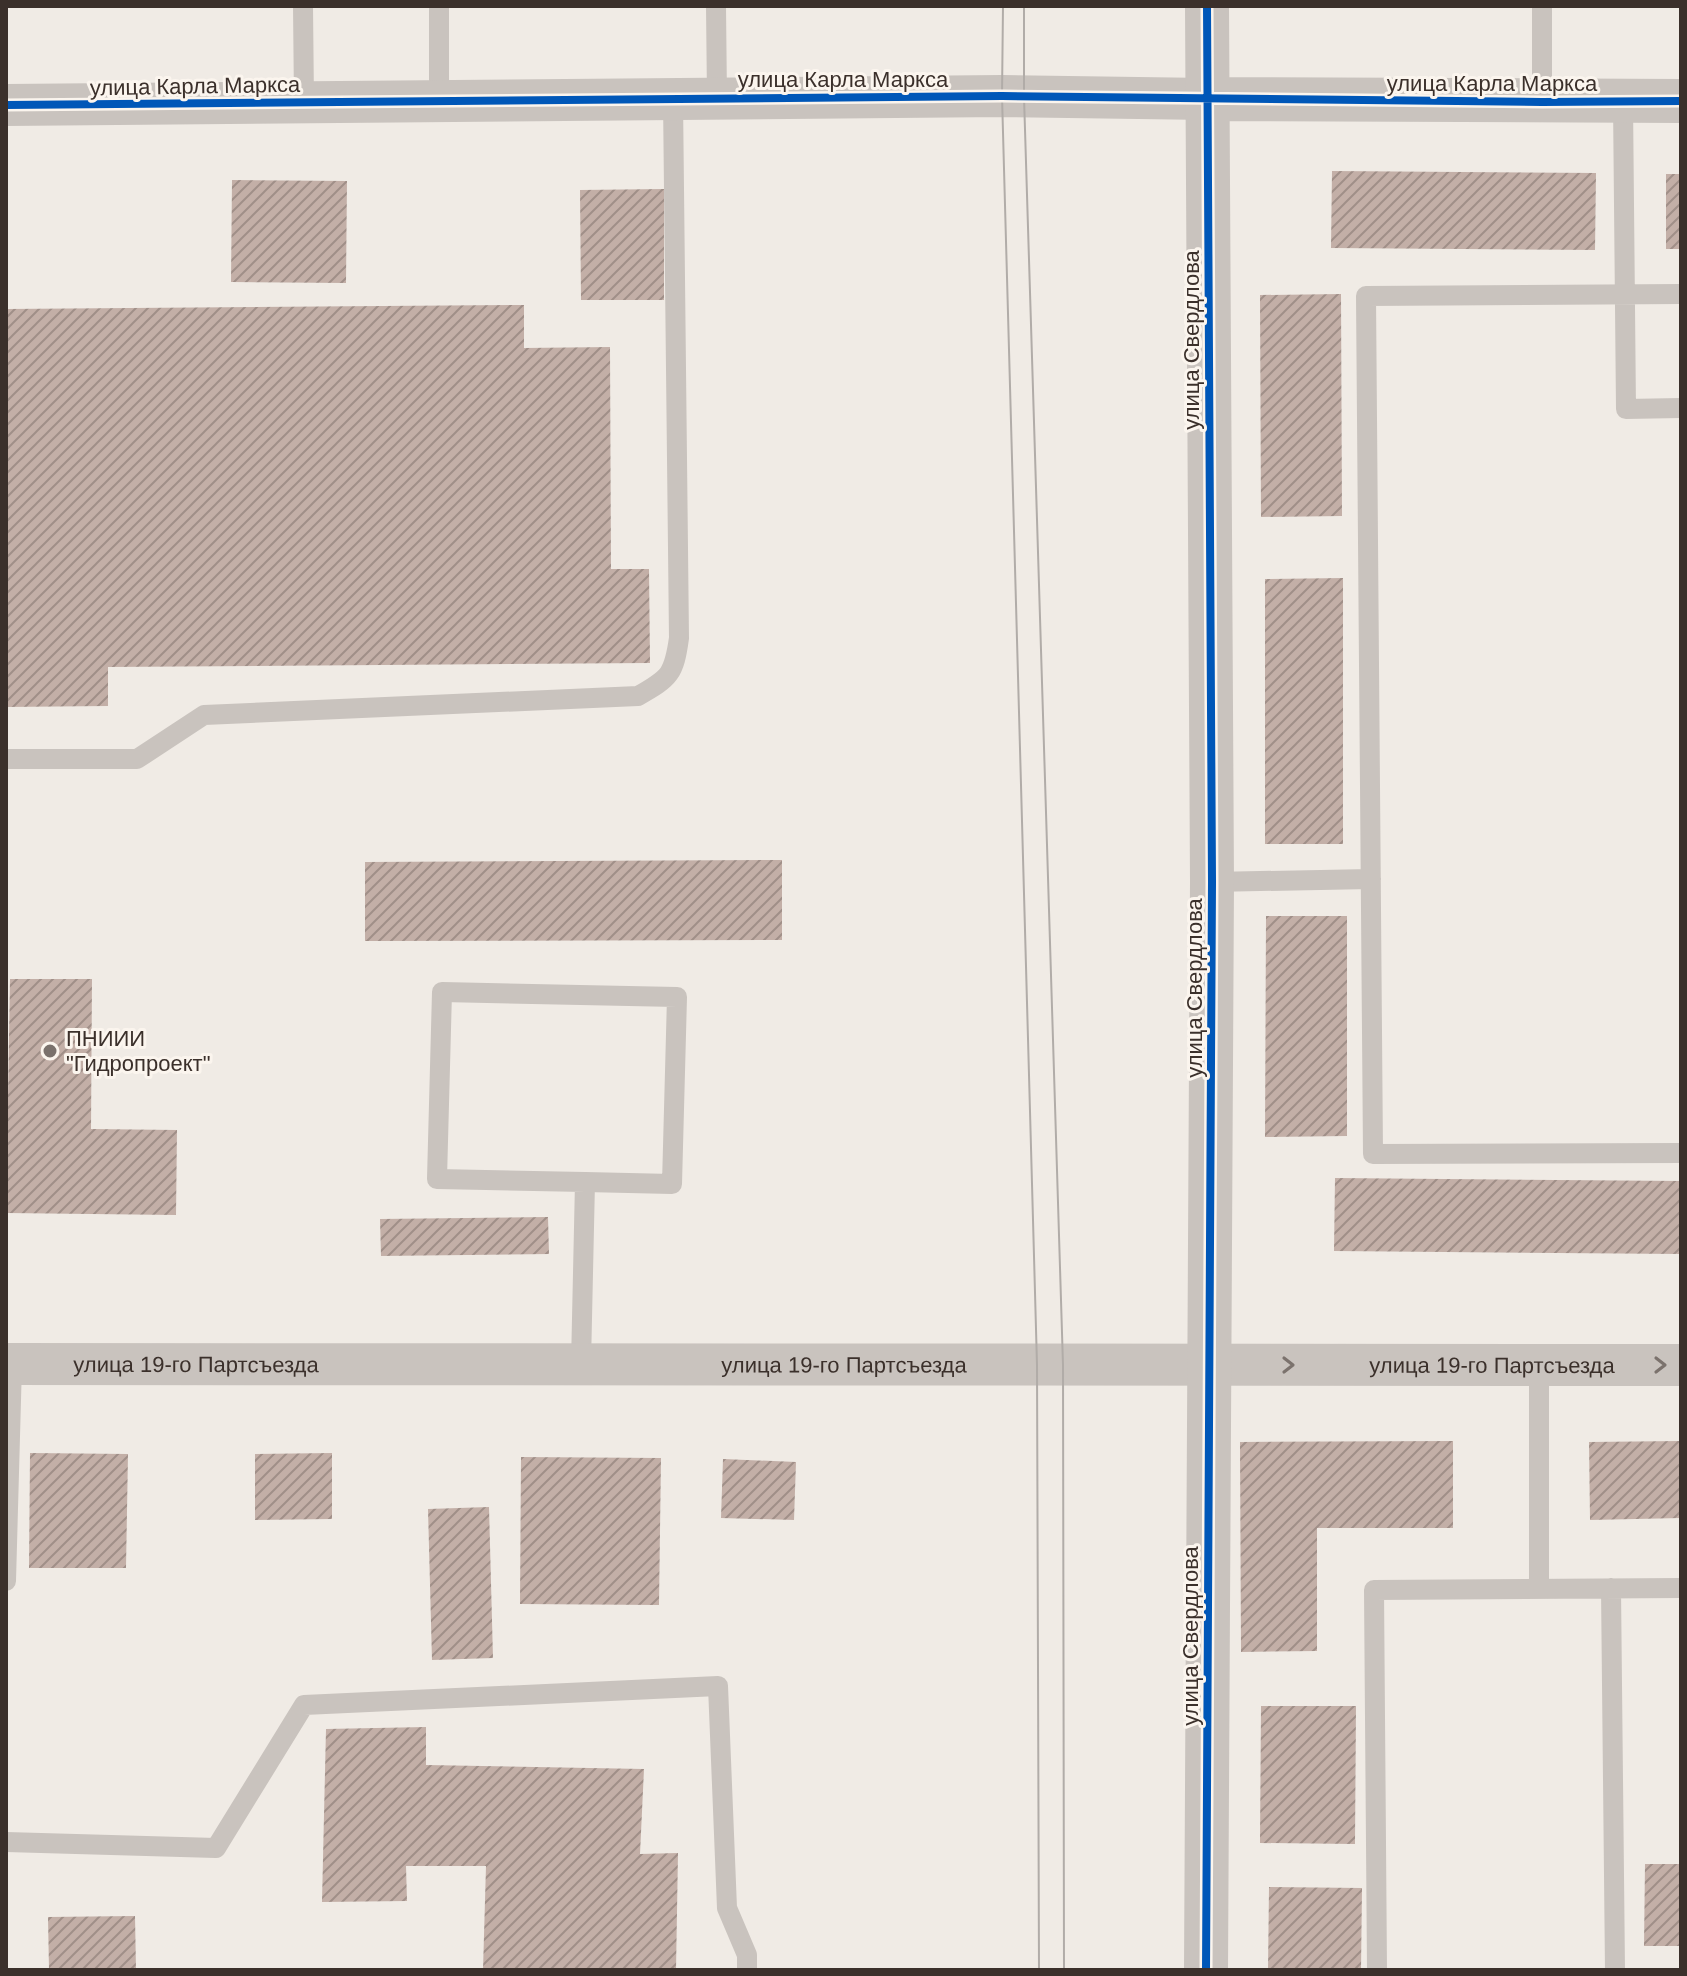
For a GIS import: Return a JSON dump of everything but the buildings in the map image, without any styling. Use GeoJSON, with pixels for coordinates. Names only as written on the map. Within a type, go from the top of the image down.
{"type":"FeatureCollection","features":[{"type":"Feature","properties":{"kind":"street","name":"улица Свердлова"},"geometry":{"type":"LineString","coordinates":[[1206,1970],[1212,882],[1207,6]]}},
{"type":"Feature","properties":{"kind":"street","name":"улица Карла Маркса"},"geometry":{"type":"LineString","coordinates":[[6,105],[1002,96],[1681,101]]}},
{"type":"Feature","properties":{"kind":"street","name":"улица 19-го Партсъезда"},"geometry":{"type":"LineString","coordinates":[[9,1364],[1681,1365]]}},
{"type":"Feature","properties":{"kind":"lane"},"geometry":{"type":"LineString","coordinates":[[303,6],[304,102]]}},
{"type":"Feature","properties":{"kind":"lane"},"geometry":{"type":"LineString","coordinates":[[439,6],[439,101]]}},
{"type":"Feature","properties":{"kind":"lane"},"geometry":{"type":"LineString","coordinates":[[716,6],[717,98]]}},
{"type":"Feature","properties":{"kind":"lane"},"geometry":{"type":"LineString","coordinates":[[1542,6],[1542,102]]}},
{"type":"Feature","properties":{"kind":"lane"},"geometry":{"type":"LineString","coordinates":[[6,759],[137,759],[204,715],[638,696],[659,684],[675,665],[679,638],[673,99]]}},
{"type":"Feature","properties":{"kind":"lane"},"geometry":{"type":"LineString","coordinates":[[1623,102],[1626,409],[1681,408]]}},
{"type":"Feature","properties":{"kind":"lane"},"geometry":{"type":"LineString","coordinates":[[1681,294],[1366,296],[1373,1154],[1681,1153]]}},
{"type":"Feature","properties":{"kind":"lane"},"geometry":{"type":"LineString","coordinates":[[1212,882],[1371,879]]}},
{"type":"Feature","properties":{"kind":"lane"},"geometry":{"type":"LineString","coordinates":[[442,992],[677,997],[672,1184],[585,1182],[437,1179],[442,992]]}},
{"type":"Feature","properties":{"kind":"lane"},"geometry":{"type":"LineString","coordinates":[[581,1364],[585,1182]]}},
{"type":"Feature","properties":{"kind":"lane"},"geometry":{"type":"LineString","coordinates":[[6,1581],[9,1364]]}},
{"type":"Feature","properties":{"kind":"lane"},"geometry":{"type":"LineString","coordinates":[[1539,1365],[1539,1589]]}},
{"type":"Feature","properties":{"kind":"lane"},"geometry":{"type":"LineString","coordinates":[[1611,1588],[1615,1970]]}},
{"type":"Feature","properties":{"kind":"lane"},"geometry":{"type":"LineString","coordinates":[[1377,1970],[1374,1590],[1681,1588]]}},
{"type":"Feature","properties":{"kind":"lane"},"geometry":{"type":"LineString","coordinates":[[6,1842],[216,1848],[304,1705],[718,1686],[727,1908],[747,1955],[747,1970]]}},
{"type":"Feature","properties":{"kind":"tram line"},"geometry":{"type":"LineString","coordinates":[[1003,6],[1002,96],[1037,1365],[1039,1970]]}},
{"type":"Feature","properties":{"kind":"tram line"},"geometry":{"type":"LineString","coordinates":[[1024,6],[1024,97],[1063,1365],[1064,1970]]}},
{"type":"Feature","properties":{"kind":"cycle path"},"geometry":{"type":"LineString","coordinates":[[1206,1970],[1212,882],[1207,6]]}},
{"type":"Feature","properties":{"kind":"cycle path"},"geometry":{"type":"LineString","coordinates":[[6,105],[1002,96],[1681,101]]}},
{"type":"Feature","properties":{"kind":"place","name":"ПНИИИ \"Гидропроект\""},"geometry":{"type":"Point","coordinates":[50,1051]}}]}
